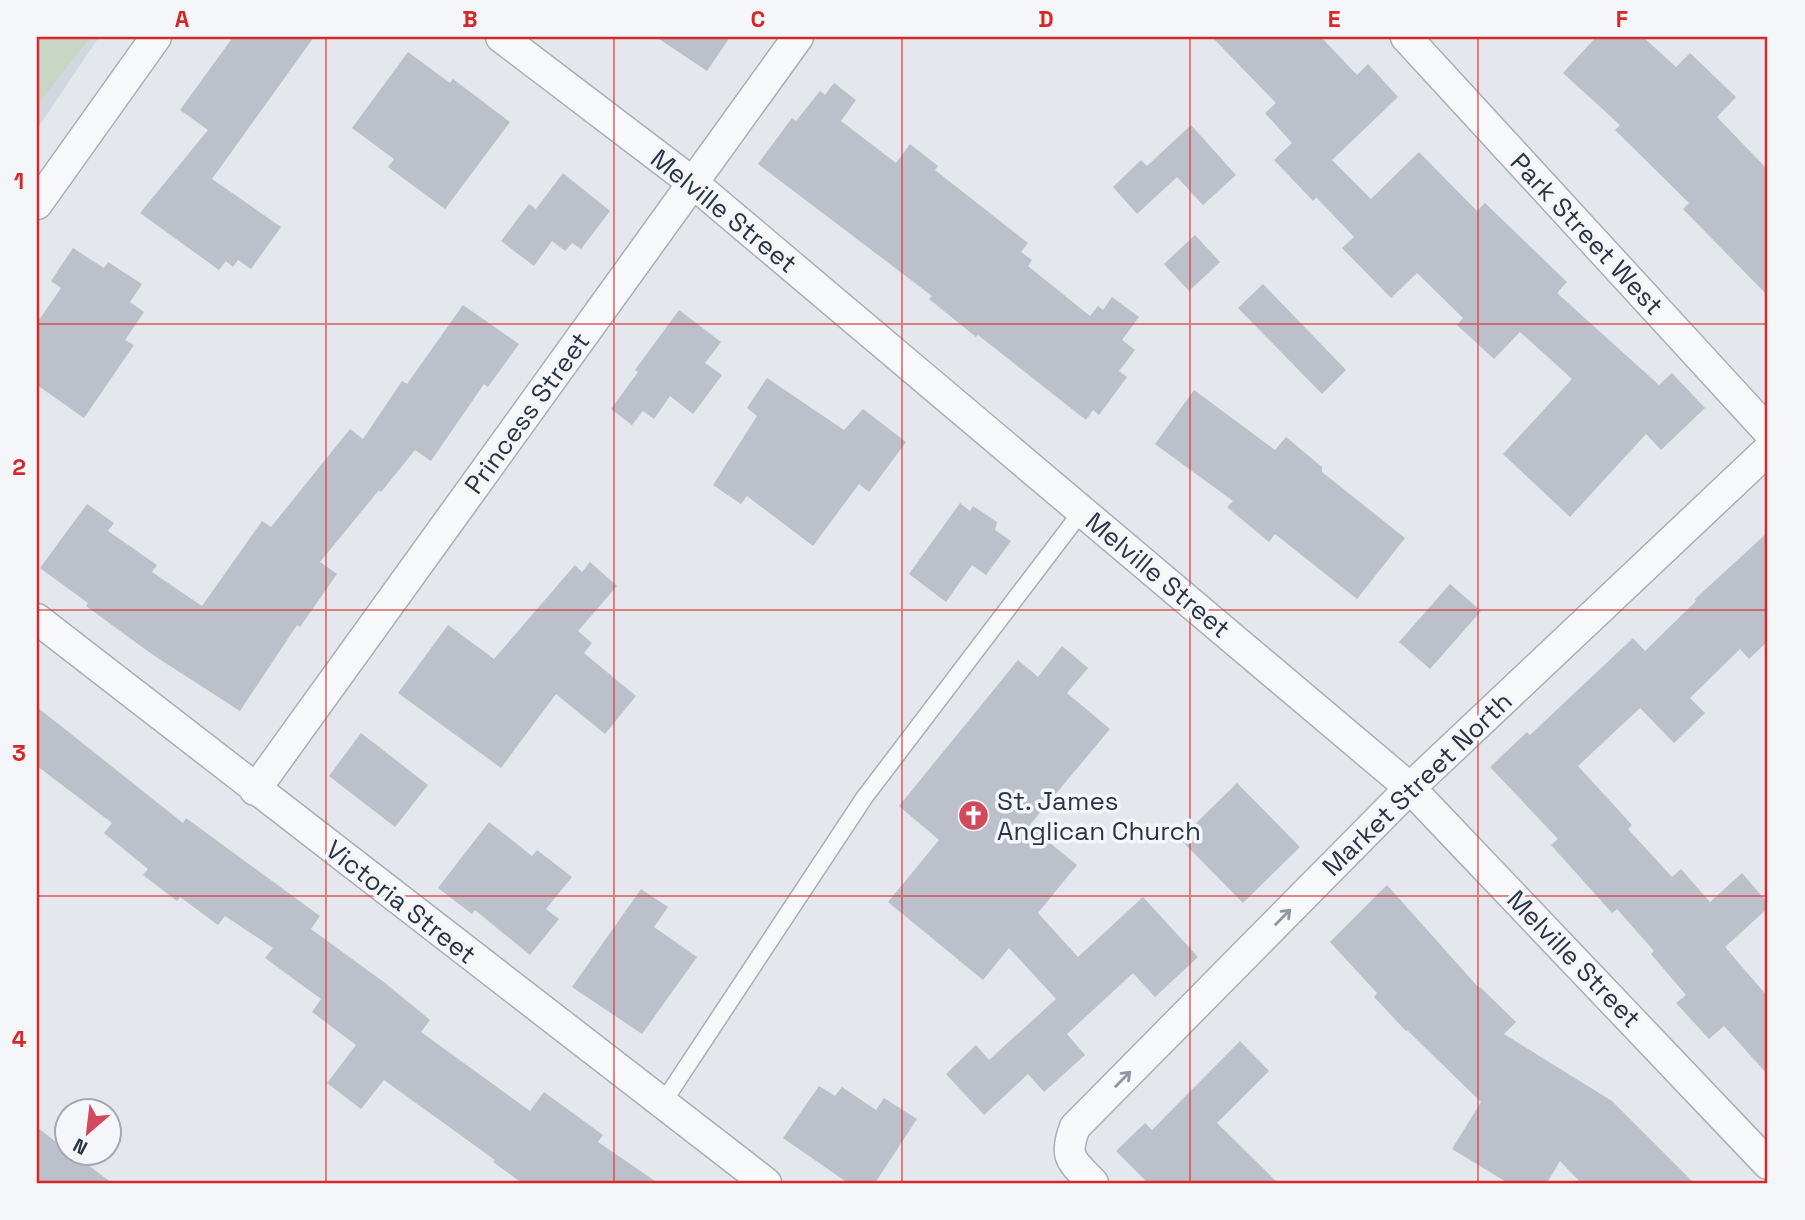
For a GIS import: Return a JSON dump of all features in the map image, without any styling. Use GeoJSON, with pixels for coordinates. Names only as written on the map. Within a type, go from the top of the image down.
{"type":"FeatureCollection","features":[{"type":"Feature","properties":{"kind":"street"},"geometry":{"type":"LineString","coordinates":[[37,204],[156,37]]}},
{"type":"Feature","properties":{"kind":"street","name":"Melville Street"},"geometry":{"type":"LineString","coordinates":[[501,37],[693,183],[1410,788],[1768,1164]]}},
{"type":"Feature","properties":{"kind":"street","name":"Princess Street"},"geometry":{"type":"LineString","coordinates":[[255,790],[798,37]]}},
{"type":"Feature","properties":{"kind":"street","name":"Park Street West"},"geometry":{"type":"LineString","coordinates":[[1406,37],[1768,431]]}},
{"type":"Feature","properties":{"kind":"street","name":"Market Street North"},"geometry":{"type":"LineString","coordinates":[[1093,1183],[1069,1154],[1069,1144],[1075,1127],[1410,788],[1768,450]]}},
{"type":"Feature","properties":{"kind":"street","name":"Victoria Street"},"geometry":{"type":"LineString","coordinates":[[37,619],[766,1183]]}},
{"type":"Feature","properties":{"kind":"lane"},"geometry":{"type":"LineString","coordinates":[[663,1104],[864,798],[1082,511]]}},
{"type":"Feature","properties":{"kind":"shaded area"},"geometry":{"type":"Polygon","coordinates":[[[37,37],[99,37],[37,129],[37,37]]]}},
{"type":"Feature","properties":{"kind":"green space"},"geometry":{"type":"Polygon","coordinates":[[[37,37],[90,38],[37,105],[37,37]]]}},
{"type":"Feature","properties":{"kind":"building"},"geometry":{"type":"Polygon","coordinates":[[[233,37],[314,37],[212,179],[281,227],[251,269],[238,260],[233,267],[226,261],[219,270],[140,213],[208,130],[180,110],[233,37]]]}},
{"type":"Feature","properties":{"kind":"building"},"geometry":{"type":"Polygon","coordinates":[[[656,37],[730,37],[707,71],[656,37]]]}},
{"type":"Feature","properties":{"kind":"building"},"geometry":{"type":"Polygon","coordinates":[[[1212,37],[1321,37],[1357,75],[1368,64],[1398,97],[1332,160],[1371,199],[1419,152],[1477,211],[1485,203],[1567,282],[1557,293],[1659,385],[1672,373],[1705,408],[1661,450],[1646,434],[1570,517],[1503,454],[1572,379],[1520,332],[1494,359],[1457,325],[1463,318],[1417,273],[1391,298],[1342,248],[1354,237],[1316,197],[1313,201],[1274,160],[1292,143],[1265,113],[1276,103],[1212,37]]]}},
{"type":"Feature","properties":{"kind":"building"},"geometry":{"type":"Polygon","coordinates":[[[1596,37],[1643,37],[1676,67],[1690,53],[1736,97],[1717,117],[1768,170],[1768,296],[1683,209],[1689,203],[1615,130],[1620,125],[1563,73],[1596,37]]]}},
{"type":"Feature","properties":{"kind":"building"},"geometry":{"type":"Polygon","coordinates":[[[408,52],[450,83],[453,79],[510,122],[445,209],[388,167],[394,159],[352,128],[408,52]]]}},
{"type":"Feature","properties":{"kind":"building"},"geometry":{"type":"Polygon","coordinates":[[[834,83],[856,100],[841,121],[896,163],[910,144],[938,166],[935,170],[1028,243],[1021,252],[1032,260],[1028,266],[1090,316],[1098,306],[1103,310],[1112,297],[1139,317],[1122,340],[1135,350],[1119,371],[1127,377],[1099,415],[1093,410],[1086,420],[978,335],[976,337],[929,299],[932,296],[758,164],[792,118],[796,121],[820,91],[825,95],[834,83]]]}},
{"type":"Feature","properties":{"kind":"building"},"geometry":{"type":"Polygon","coordinates":[[[1191,125],[1236,175],[1203,205],[1177,177],[1137,214],[1113,187],[1141,160],[1147,166],[1191,125]]]}},
{"type":"Feature","properties":{"kind":"building"},"geometry":{"type":"Polygon","coordinates":[[[563,173],[610,211],[581,249],[572,243],[565,251],[552,241],[534,266],[501,241],[529,204],[536,209],[563,173]]]}},
{"type":"Feature","properties":{"kind":"building"},"geometry":{"type":"Polygon","coordinates":[[[1195,235],[1220,262],[1189,291],[1164,264],[1195,235]]]}},
{"type":"Feature","properties":{"kind":"building"},"geometry":{"type":"Polygon","coordinates":[[[73,248],[104,268],[108,262],[142,284],[130,302],[144,312],[125,340],[134,345],[84,418],[37,385],[37,323],[61,288],[51,281],[73,248]]]}},
{"type":"Feature","properties":{"kind":"building"},"geometry":{"type":"Polygon","coordinates":[[[1263,284],[1346,370],[1322,394],[1238,308],[1263,284]]]}},
{"type":"Feature","properties":{"kind":"building"},"geometry":{"type":"Polygon","coordinates":[[[463,305],[519,344],[488,387],[484,384],[431,461],[415,450],[320,562],[337,574],[300,627],[297,625],[240,711],[153,655],[40,568],[87,504],[114,523],[108,531],[157,565],[152,572],[202,606],[262,521],[271,527],[350,429],[363,439],[402,381],[407,384],[463,305]]]}},
{"type":"Feature","properties":{"kind":"building"},"geometry":{"type":"Polygon","coordinates":[[[679,310],[721,342],[705,363],[722,375],[693,414],[670,396],[654,419],[643,411],[632,425],[611,409],[638,372],[635,370],[679,310]]]}},
{"type":"Feature","properties":{"kind":"building"},"geometry":{"type":"Polygon","coordinates":[[[767,378],[844,430],[863,409],[906,442],[869,492],[859,484],[813,546],[747,496],[741,504],[713,485],[757,416],[747,408],[767,378]]]}},
{"type":"Feature","properties":{"kind":"building"},"geometry":{"type":"Polygon","coordinates":[[[1194,390],[1275,450],[1286,437],[1322,467],[1322,472],[1405,538],[1357,599],[1275,534],[1269,542],[1227,507],[1233,501],[1155,444],[1194,390]]]}},
{"type":"Feature","properties":{"kind":"building"},"geometry":{"type":"Polygon","coordinates":[[[960,503],[970,511],[973,506],[997,522],[995,530],[1011,541],[986,575],[972,565],[946,602],[909,574],[960,503]]]}},
{"type":"Feature","properties":{"kind":"building"},"geometry":{"type":"Polygon","coordinates":[[[1768,532],[1768,641],[1749,659],[1740,649],[1690,698],[1705,713],[1674,743],[1640,708],[1578,766],[1632,825],[1628,829],[1672,877],[1681,869],[1710,902],[1742,873],[1768,903],[1768,908],[1725,947],[1768,997],[1768,1075],[1724,1026],[1709,1039],[1676,1003],[1686,995],[1651,954],[1654,951],[1617,909],[1612,913],[1551,845],[1558,839],[1490,767],[1527,732],[1530,735],[1633,638],[1645,651],[1696,601],[1695,599],[1768,532]]]}},
{"type":"Feature","properties":{"kind":"building"},"geometry":{"type":"Polygon","coordinates":[[[590,562],[617,586],[578,631],[592,643],[584,653],[636,696],[605,734],[556,694],[501,768],[398,693],[448,625],[494,659],[575,565],[582,572],[590,562]]]}},
{"type":"Feature","properties":{"kind":"building"},"geometry":{"type":"Polygon","coordinates":[[[1450,584],[1481,611],[1430,669],[1399,642],[1450,584]]]}},
{"type":"Feature","properties":{"kind":"building","name":"St. James Anglican Church"},"geometry":{"type":"Polygon","coordinates":[[[1062,646],[1088,668],[1067,693],[1110,729],[1029,826],[1077,865],[1038,913],[1078,957],[1143,897],[1198,957],[1155,997],[1133,973],[1067,1034],[1085,1055],[1044,1092],[1028,1074],[984,1115],[946,1074],[976,1045],[989,1060],[1056,999],[1009,948],[983,980],[888,902],[939,840],[899,806],[1018,660],[1038,677],[1062,646]]]}},
{"type":"Feature","properties":{"kind":"building"},"geometry":{"type":"Polygon","coordinates":[[[37,707],[183,823],[186,818],[320,916],[311,929],[430,1020],[421,1032],[530,1111],[544,1092],[603,1135],[598,1142],[658,1183],[522,1183],[493,1162],[495,1160],[384,1080],[361,1109],[327,1083],[356,1045],[312,1012],[321,999],[265,958],[273,948],[225,916],[218,925],[180,897],[177,901],[143,875],[148,869],[104,833],[112,823],[37,766],[37,707]]]}},
{"type":"Feature","properties":{"kind":"building"},"geometry":{"type":"Polygon","coordinates":[[[361,733],[428,785],[395,827],[329,776],[361,733]]]}},
{"type":"Feature","properties":{"kind":"building"},"geometry":{"type":"Polygon","coordinates":[[[1237,783],[1300,847],[1243,903],[1180,839],[1237,783]]]}},
{"type":"Feature","properties":{"kind":"building"},"geometry":{"type":"Polygon","coordinates":[[[489,822],[532,856],[537,850],[572,877],[546,909],[559,919],[530,955],[475,910],[472,914],[438,888],[489,822]]]}},
{"type":"Feature","properties":{"kind":"building"},"geometry":{"type":"Polygon","coordinates":[[[1387,885],[1479,988],[1516,1022],[1504,1034],[1612,1101],[1694,1183],[1581,1183],[1560,1161],[1547,1183],[1508,1183],[1452,1149],[1481,1102],[1406,1031],[1374,997],[1377,993],[1330,942],[1387,885]]]}},
{"type":"Feature","properties":{"kind":"building"},"geometry":{"type":"Polygon","coordinates":[[[641,889],[668,907],[654,927],[697,957],[642,1034],[572,987],[641,889]]]}},
{"type":"Feature","properties":{"kind":"building"},"geometry":{"type":"Polygon","coordinates":[[[1240,1041],[1269,1071],[1217,1123],[1278,1183],[1148,1183],[1116,1151],[1145,1123],[1152,1130],[1240,1041]]]}},
{"type":"Feature","properties":{"kind":"building"},"geometry":{"type":"Polygon","coordinates":[[[819,1086],[835,1096],[842,1087],[876,1110],[884,1098],[917,1119],[875,1183],[848,1183],[783,1138],[819,1086]]]}},
{"type":"Feature","properties":{"kind":"building"},"geometry":{"type":"Polygon","coordinates":[[[37,1127],[52,1139],[52,1168],[92,1168],[112,1183],[37,1183],[37,1127]]]}},
{"type":"Feature","properties":{"kind":"place","name":"St. James Anglican Church"},"geometry":{"type":"Point","coordinates":[974,816]}}]}
